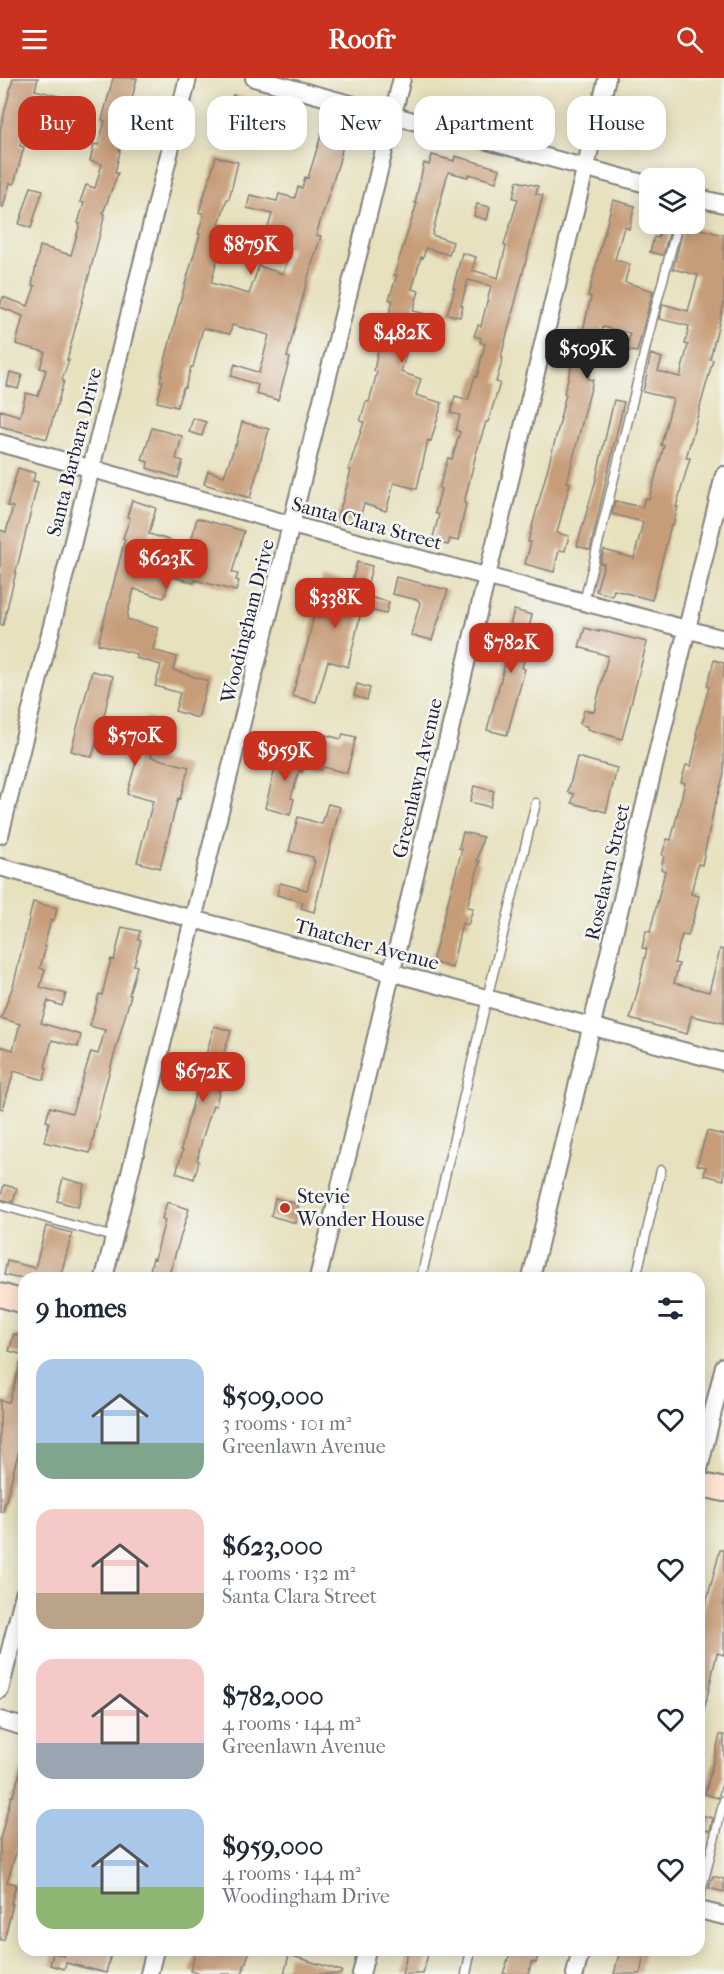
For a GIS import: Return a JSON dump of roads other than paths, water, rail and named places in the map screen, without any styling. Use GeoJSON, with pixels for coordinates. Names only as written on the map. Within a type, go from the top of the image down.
{"type":"FeatureCollection","features":[{"type":"Feature","properties":{"kind":"street","name":"Santa Barbara Drive"},"geometry":{"type":"LineString","coordinates":[[0,836],[188,78]]}},
{"type":"Feature","properties":{"kind":"street"},"geometry":{"type":"LineString","coordinates":[[254,78],[319,96]]}},
{"type":"Feature","properties":{"kind":"street","name":"Woodingham Drive"},"geometry":{"type":"LineString","coordinates":[[398,96],[402,78]]}},
{"type":"Feature","properties":{"kind":"street","name":"Greenlawn Avenue"},"geometry":{"type":"LineString","coordinates":[[319,1272],[607,78]]}},
{"type":"Feature","properties":{"kind":"street"},"geometry":{"type":"LineString","coordinates":[[402,119],[639,182]]}},
{"type":"Feature","properties":{"kind":"street","name":"Woodingham Drive"},"geometry":{"type":"LineString","coordinates":[[105,1272],[385,150]]}},
{"type":"Feature","properties":{"kind":"street"},"geometry":{"type":"LineString","coordinates":[[705,200],[724,204]]}},
{"type":"Feature","properties":{"kind":"street","name":"Santa Clara Street"},"geometry":{"type":"LineString","coordinates":[[0,443],[292,525],[724,639]]}},
{"type":"Feature","properties":{"kind":"street","name":"Roselawn Street"},"geometry":{"type":"LineString","coordinates":[[532,1272],[724,475]]}},
{"type":"Feature","properties":{"kind":"street","name":"Thatcher Avenue"},"geometry":{"type":"LineString","coordinates":[[0,867],[724,1062]]}},
{"type":"Feature","properties":{"kind":"street"},"geometry":{"type":"LineString","coordinates":[[0,1295],[18,1300]]}},
{"type":"Feature","properties":{"kind":"street"},"geometry":{"type":"LineString","coordinates":[[705,1444],[724,1366]]}},
{"type":"Feature","properties":{"kind":"street"},"geometry":{"type":"LineString","coordinates":[[705,1485],[724,1490]]}},
{"type":"Feature","properties":{"kind":"street"},"geometry":{"type":"LineString","coordinates":[[0,1690],[18,1618]]}},
{"type":"Feature","properties":{"kind":"street"},"geometry":{"type":"LineString","coordinates":[[0,1720],[18,1725]]}},
{"type":"Feature","properties":{"kind":"street"},"geometry":{"type":"LineString","coordinates":[[705,1911],[724,1916]]}},
{"type":"Feature","properties":{"kind":"street"},"geometry":{"type":"LineString","coordinates":[[149,1974],[153,1956]]}},
{"type":"Feature","properties":{"kind":"street"},"geometry":{"type":"LineString","coordinates":[[361,1974],[366,1956]]}},
{"type":"Feature","properties":{"kind":"street"},"geometry":{"type":"LineString","coordinates":[[575,1974],[580,1956]]}},
{"type":"Feature","properties":{"kind":"lane"},"geometry":{"type":"LineString","coordinates":[[584,602],[675,234]]}},
{"type":"Feature","properties":{"kind":"lane"},"geometry":{"type":"LineString","coordinates":[[422,1272],[487,998],[536,804]]}},
{"type":"Feature","properties":{"kind":"lane"},"geometry":{"type":"LineString","coordinates":[[637,1272],[662,1170]]}},
{"type":"Feature","properties":{"kind":"lane"},"geometry":{"type":"LineString","coordinates":[[0,1205],[114,1237]]}},
{"type":"Feature","properties":{"kind":"lane"},"geometry":{"type":"LineString","coordinates":[[705,1876],[724,1800]]}},
{"type":"Feature","properties":{"kind":"lane"},"geometry":{"type":"LineString","coordinates":[[465,1974],[470,1956]]}},
{"type":"Feature","properties":{"kind":"place","name":"Stevie Wonder House"},"geometry":{"type":"Point","coordinates":[285,1208]}}]}
